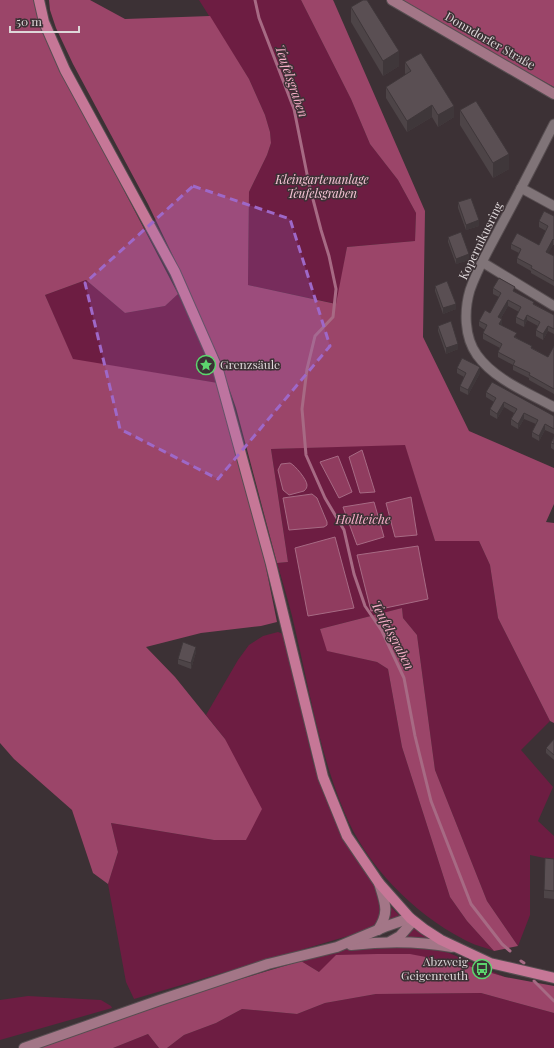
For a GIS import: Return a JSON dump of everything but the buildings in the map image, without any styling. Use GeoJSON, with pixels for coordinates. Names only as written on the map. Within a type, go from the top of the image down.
{"type":"FeatureCollection","features":[{"type":"Feature","properties":{"kind":"main road"},"geometry":{"type":"LineString","coordinates":[[39,0],[44,22],[65,70],[175,272],[218,370],[271,564],[323,777],[347,836],[379,883],[412,919],[441,940],[490,963],[554,978]]}},
{"type":"Feature","properties":{"kind":"main road","name":"Donndorfer Straße"},"geometry":{"type":"LineString","coordinates":[[392,0],[554,94]]}},
{"type":"Feature","properties":{"kind":"main road"},"geometry":{"type":"LineString","coordinates":[[378,930],[383,923],[386,910],[386,904],[379,883]]}},
{"type":"Feature","properties":{"kind":"main road"},"geometry":{"type":"LineString","coordinates":[[24,1048],[268,964],[337,946],[387,926],[412,919]]}},
{"type":"Feature","properties":{"kind":"main road"},"geometry":{"type":"LineString","coordinates":[[389,942],[400,936],[412,919]]}},
{"type":"Feature","properties":{"kind":"main road"},"geometry":{"type":"LineString","coordinates":[[337,946],[373,942],[389,942],[433,944],[458,948]]}},
{"type":"Feature","properties":{"kind":"street","name":"Kopernikusring"},"geometry":{"type":"LineString","coordinates":[[554,124],[522,188],[482,262],[470,290],[466,314],[466,328],[470,340],[476,354],[486,366],[500,377],[554,407]]}},
{"type":"Feature","properties":{"kind":"street"},"geometry":{"type":"LineString","coordinates":[[522,188],[554,206]]}},
{"type":"Feature","properties":{"kind":"street"},"geometry":{"type":"LineString","coordinates":[[482,262],[554,306]]}},
{"type":"Feature","properties":{"kind":"highlighted area"},"geometry":{"type":"Polygon","coordinates":[[[193,186],[290,219],[330,346],[218,479],[120,429],[85,283],[193,186]]]}},
{"type":"Feature","properties":{"kind":"green space","name":"Kleingartenanlage Teufelsgraben"},"geometry":{"type":"Polygon","coordinates":[[[199,0],[301,0],[351,99],[370,144],[398,180],[416,213],[415,241],[347,247],[337,304],[248,285],[249,192],[267,155],[271,143],[270,132],[265,115],[249,79],[199,0]]]}},
{"type":"Feature","properties":{"kind":"green space"},"geometry":{"type":"Polygon","coordinates":[[[86,280],[125,313],[165,306],[178,294],[218,383],[73,360],[45,295],[86,280]]]}},
{"type":"Feature","properties":{"kind":"green space"},"geometry":{"type":"Polygon","coordinates":[[[405,444],[435,541],[479,541],[490,565],[498,618],[550,721],[521,750],[553,787],[538,821],[554,836],[554,860],[530,855],[530,915],[518,946],[487,901],[435,770],[417,635],[403,618],[402,608],[320,629],[328,651],[377,662],[388,669],[402,747],[450,897],[467,921],[494,951],[467,941],[444,928],[409,901],[378,868],[364,850],[353,831],[328,768],[292,616],[277,563],[288,562],[271,449],[405,444]],[[312,494],[284,498],[326,525],[327,522],[317,498],[312,494]]]}},
{"type":"Feature","properties":{"kind":"green space"},"geometry":{"type":"Polygon","coordinates":[[[278,632],[283,634],[285,637],[313,762],[324,791],[357,858],[379,894],[383,908],[380,918],[374,926],[365,931],[134,999],[126,982],[108,884],[118,852],[111,823],[214,840],[247,839],[225,739],[206,715],[238,660],[249,645],[263,636],[278,632]]]}},
{"type":"Feature","properties":{"kind":"green space"},"geometry":{"type":"Polygon","coordinates":[[[389,905],[402,918],[386,921],[389,905]]]}},
{"type":"Feature","properties":{"kind":"green space"},"geometry":{"type":"Polygon","coordinates":[[[413,926],[430,939],[404,939],[413,926]]]}},
{"type":"Feature","properties":{"kind":"green space"},"geometry":{"type":"Polygon","coordinates":[[[375,945],[431,948],[449,953],[505,977],[462,964],[319,972],[301,961],[342,950],[375,945]]]}},
{"type":"Feature","properties":{"kind":"green space"},"geometry":{"type":"Polygon","coordinates":[[[481,993],[554,1013],[554,1048],[167,1048],[184,1035],[216,1023],[242,1009],[297,1014],[325,1003],[376,994],[481,993]]]}},
{"type":"Feature","properties":{"kind":"green space"},"geometry":{"type":"Polygon","coordinates":[[[28,996],[101,1000],[112,1008],[0,1040],[0,1000],[28,996]]]}},
{"type":"Feature","properties":{"kind":"green space"},"geometry":{"type":"Polygon","coordinates":[[[148,1034],[159,1048],[113,1048],[148,1034]]]}},
{"type":"Feature","properties":{"kind":"shaded area"},"geometry":{"type":"Polygon","coordinates":[[[0,0],[34,0],[40,24],[56,60],[178,294],[165,306],[125,313],[86,280],[45,295],[73,359],[218,383],[262,548],[277,622],[261,626],[201,633],[146,647],[175,677],[225,739],[262,809],[246,840],[214,840],[111,823],[118,852],[108,884],[93,873],[72,810],[14,759],[0,743],[0,0]]]}},
{"type":"Feature","properties":{"kind":"shaded area"},"geometry":{"type":"Polygon","coordinates":[[[49,0],[90,0],[125,19],[210,16],[249,79],[265,115],[270,132],[271,143],[267,155],[249,192],[248,285],[336,304],[347,247],[415,241],[416,213],[398,180],[370,144],[351,99],[301,0],[333,0],[425,211],[423,337],[469,431],[554,468],[554,504],[546,522],[554,523],[554,723],[550,721],[498,618],[490,565],[479,541],[435,541],[405,445],[271,449],[288,562],[277,563],[236,408],[223,371],[186,283],[148,204],[73,64],[56,28],[50,10],[49,0]]]}},
{"type":"Feature","properties":{"kind":"shaded area"},"geometry":{"type":"Polygon","coordinates":[[[401,0],[554,0],[554,87],[478,45],[401,0]]]}},
{"type":"Feature","properties":{"kind":"shaded area"},"geometry":{"type":"Polygon","coordinates":[[[402,608],[403,618],[417,635],[435,770],[487,901],[518,946],[494,951],[467,921],[450,897],[402,747],[388,669],[377,662],[327,651],[320,629],[402,608]]]}},
{"type":"Feature","properties":{"kind":"shaded area"},"geometry":{"type":"Polygon","coordinates":[[[410,954],[462,964],[505,977],[554,986],[554,1013],[481,993],[376,994],[325,1003],[297,1014],[242,1009],[216,1023],[184,1035],[167,1048],[159,1048],[148,1034],[113,1048],[36,1048],[207,989],[301,961],[319,972],[336,955],[410,954]]]}},
{"type":"Feature","properties":{"kind":"water"},"geometry":{"type":"Polygon","coordinates":[[[362,450],[375,492],[360,493],[349,457],[362,450]]]}},
{"type":"Feature","properties":{"kind":"water"},"geometry":{"type":"Polygon","coordinates":[[[338,456],[352,492],[339,498],[320,462],[338,456]]]}},
{"type":"Feature","properties":{"kind":"water"},"geometry":{"type":"Polygon","coordinates":[[[290,463],[300,473],[307,485],[304,491],[289,495],[283,490],[278,470],[281,464],[290,463]]]}},
{"type":"Feature","properties":{"kind":"water"},"geometry":{"type":"Polygon","coordinates":[[[312,494],[317,498],[327,525],[324,527],[289,530],[283,498],[312,494]]]}},
{"type":"Feature","properties":{"kind":"water"},"geometry":{"type":"Polygon","coordinates":[[[411,497],[417,535],[395,537],[386,503],[411,497]]]}},
{"type":"Feature","properties":{"kind":"water","name":"Hollteiche"},"geometry":{"type":"Polygon","coordinates":[[[374,502],[384,537],[357,545],[343,507],[374,502]]]}},
{"type":"Feature","properties":{"kind":"water"},"geometry":{"type":"Polygon","coordinates":[[[335,537],[354,608],[308,616],[295,548],[335,537]]]}},
{"type":"Feature","properties":{"kind":"water"},"geometry":{"type":"Polygon","coordinates":[[[418,546],[428,599],[371,611],[357,555],[418,546]]]}},
{"type":"Feature","properties":{"kind":"waterway","name":"Teufelsgraben"},"geometry":{"type":"LineString","coordinates":[[255,0],[259,18],[294,109],[309,184],[329,256],[336,289],[333,317],[315,336],[307,369],[302,409],[306,455],[325,498],[344,530],[354,574],[365,606],[382,631],[404,678],[415,736],[431,801],[471,904],[502,944],[510,951]]}},
{"type":"Feature","properties":{"kind":"waterway","name":"Teufelsgraben"},"geometry":{"type":"LineString","coordinates":[[534,981],[554,1001]]}},
{"type":"Feature","properties":{"kind":"place","name":"Grenzsäule"},"geometry":{"type":"Point","coordinates":[206,365]}},
{"type":"Feature","properties":{"kind":"place","name":"Abzweig Geigenreuth"},"geometry":{"type":"Point","coordinates":[482,969]}}]}
